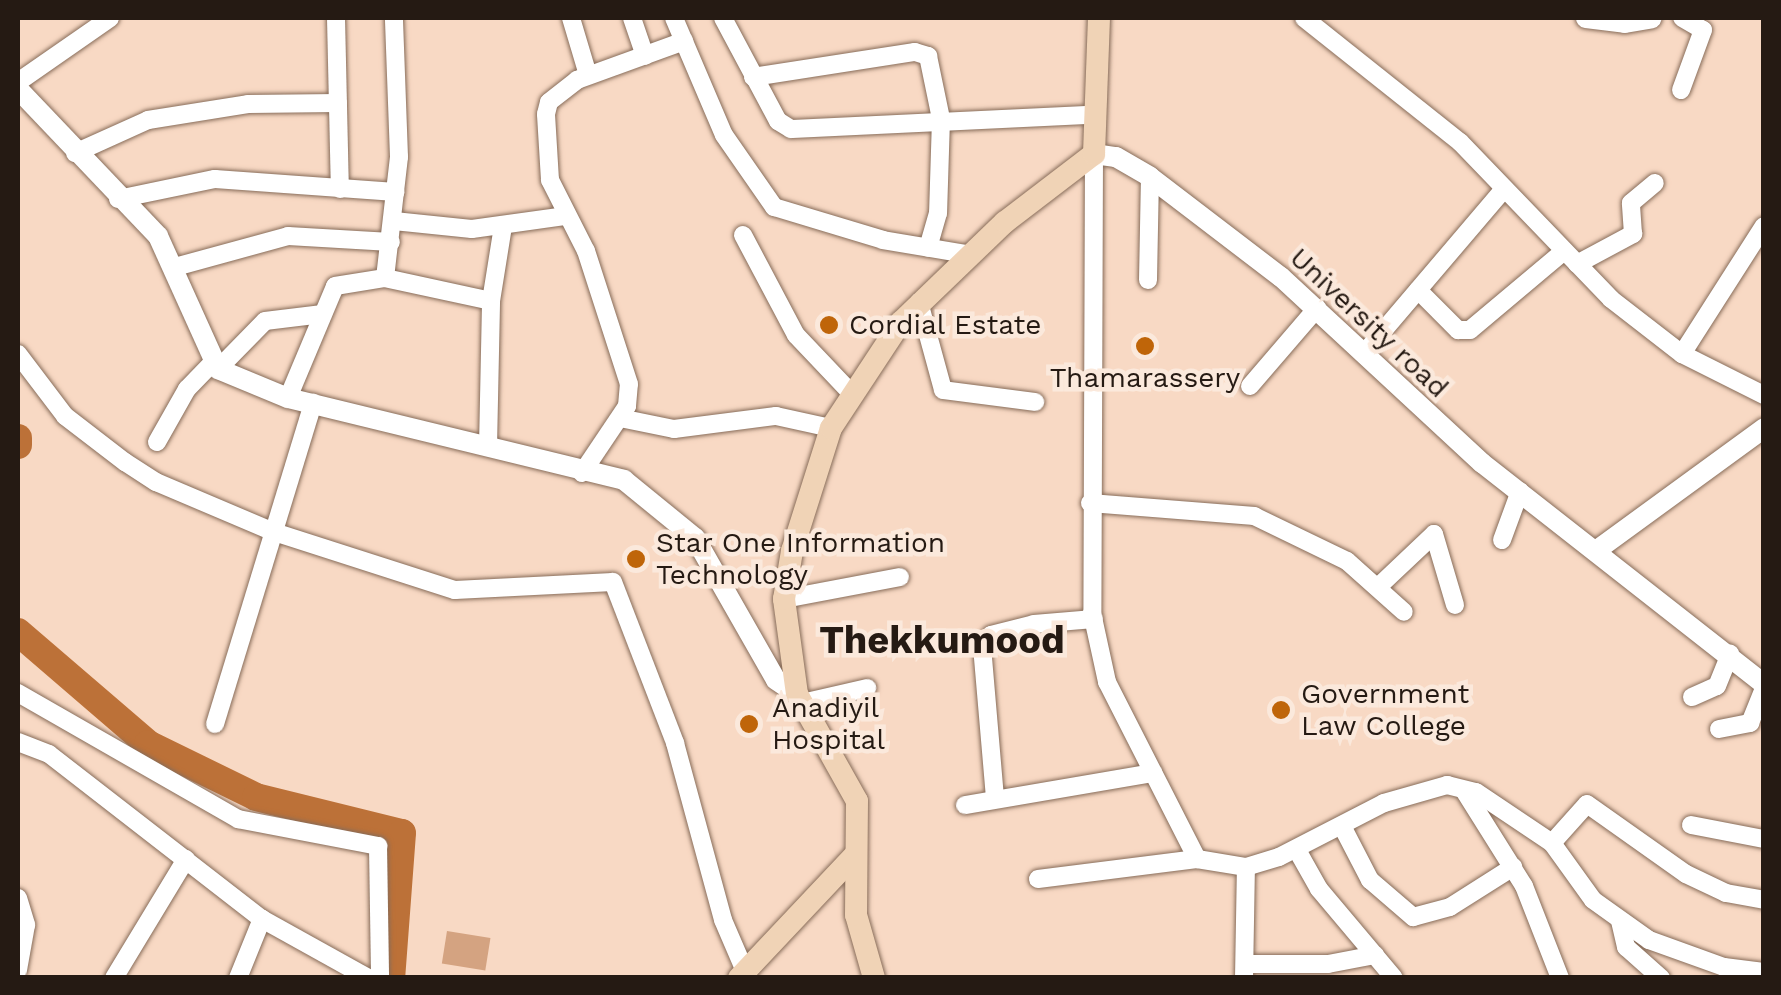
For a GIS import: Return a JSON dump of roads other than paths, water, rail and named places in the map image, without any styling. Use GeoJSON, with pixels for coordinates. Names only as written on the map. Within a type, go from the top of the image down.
{"type":"FeatureCollection","features":[{"type":"Feature","properties":{"kind":"main road"},"geometry":{"type":"LineString","coordinates":[[874,978],[856,915],[857,801],[800,698],[784,599],[792,551],[831,428],[851,393],[920,302],[967,254],[1063,172],[1094,154],[1099,18]]}},
{"type":"Feature","properties":{"kind":"main road"},"geometry":{"type":"LineString","coordinates":[[743,976],[856,854]]}},
{"type":"Feature","properties":{"kind":"street"},"geometry":{"type":"LineString","coordinates":[[110,18],[18,86],[75,153],[158,236],[175,267],[215,366],[288,398],[582,473],[624,480],[696,538],[776,680],[800,698],[866,688]]}},
{"type":"Feature","properties":{"kind":"street"},"geometry":{"type":"LineString","coordinates":[[336,18],[340,188]]}},
{"type":"Feature","properties":{"kind":"street"},"geometry":{"type":"LineString","coordinates":[[385,278],[396,192],[394,18]]}},
{"type":"Feature","properties":{"kind":"street"},"geometry":{"type":"LineString","coordinates":[[571,18],[588,75]]}},
{"type":"Feature","properties":{"kind":"street"},"geometry":{"type":"LineString","coordinates":[[632,18],[645,56]]}},
{"type":"Feature","properties":{"kind":"street"},"geometry":{"type":"LineString","coordinates":[[674,18],[724,135],[774,207],[928,248],[967,254]]}},
{"type":"Feature","properties":{"kind":"street"},"geometry":{"type":"LineString","coordinates":[[723,18],[778,121],[792,129],[1093,114]]}},
{"type":"Feature","properties":{"kind":"street"},"geometry":{"type":"LineString","coordinates":[[1304,18],[1460,142],[1571,258],[1682,354],[1764,395]]}},
{"type":"Feature","properties":{"kind":"street"},"geometry":{"type":"LineString","coordinates":[[1586,18],[1625,23],[1652,18]]}},
{"type":"Feature","properties":{"kind":"street"},"geometry":{"type":"LineString","coordinates":[[1681,90],[1702,30],[1682,18]]}},
{"type":"Feature","properties":{"kind":"street"},"geometry":{"type":"LineString","coordinates":[[582,473],[620,418],[630,384],[586,250],[550,180],[546,114],[560,91],[588,75],[684,41]]}},
{"type":"Feature","properties":{"kind":"street"},"geometry":{"type":"LineString","coordinates":[[753,77],[922,53],[934,70],[941,120],[938,213],[928,248]]}},
{"type":"Feature","properties":{"kind":"street"},"geometry":{"type":"LineString","coordinates":[[75,153],[148,120],[248,104],[338,103]]}},
{"type":"Feature","properties":{"kind":"street"},"geometry":{"type":"LineString","coordinates":[[1094,154],[1090,503],[1094,620],[1107,682],[1197,859]]}},
{"type":"Feature","properties":{"kind":"street","name":"University road"},"geometry":{"type":"LineString","coordinates":[[1094,154],[1116,157],[1150,178],[1317,308],[1366,351],[1430,417],[1730,654],[1764,686]]}},
{"type":"Feature","properties":{"kind":"street"},"geometry":{"type":"LineString","coordinates":[[118,198],[215,178],[396,192]]}},
{"type":"Feature","properties":{"kind":"street"},"geometry":{"type":"LineString","coordinates":[[1148,280],[1150,178]]}},
{"type":"Feature","properties":{"kind":"street"},"geometry":{"type":"LineString","coordinates":[[1418,290],[1458,330],[1470,330],[1571,258],[1633,234],[1631,203],[1655,183]]}},
{"type":"Feature","properties":{"kind":"street"},"geometry":{"type":"LineString","coordinates":[[1366,351],[1504,189]]}},
{"type":"Feature","properties":{"kind":"street"},"geometry":{"type":"LineString","coordinates":[[394,221],[504,226],[566,216]]}},
{"type":"Feature","properties":{"kind":"street"},"geometry":{"type":"LineString","coordinates":[[488,447],[491,301],[504,226]]}},
{"type":"Feature","properties":{"kind":"street"},"geometry":{"type":"LineString","coordinates":[[1682,354],[1764,226]]}},
{"type":"Feature","properties":{"kind":"street"},"geometry":{"type":"LineString","coordinates":[[744,235],[796,335],[851,393]]}},
{"type":"Feature","properties":{"kind":"street"},"geometry":{"type":"LineString","coordinates":[[175,267],[288,236],[391,242]]}},
{"type":"Feature","properties":{"kind":"street"},"geometry":{"type":"LineString","coordinates":[[288,398],[336,286],[385,278],[491,301]]}},
{"type":"Feature","properties":{"kind":"street"},"geometry":{"type":"LineString","coordinates":[[920,302],[943,390],[1035,402]]}},
{"type":"Feature","properties":{"kind":"street"},"geometry":{"type":"LineString","coordinates":[[1250,386],[1317,308]]}},
{"type":"Feature","properties":{"kind":"street"},"geometry":{"type":"LineString","coordinates":[[157,442],[187,388],[265,322],[323,314]]}},
{"type":"Feature","properties":{"kind":"street"},"geometry":{"type":"LineString","coordinates":[[18,354],[66,416],[126,462],[156,482],[274,532],[455,590],[613,582],[696,805],[722,920],[743,976]]}},
{"type":"Feature","properties":{"kind":"street"},"geometry":{"type":"LineString","coordinates":[[215,724],[314,403]]}},
{"type":"Feature","properties":{"kind":"street"},"geometry":{"type":"LineString","coordinates":[[620,418],[674,429],[776,416],[831,428]]}},
{"type":"Feature","properties":{"kind":"street"},"geometry":{"type":"LineString","coordinates":[[1597,550],[1764,428]]}},
{"type":"Feature","properties":{"kind":"street"},"geometry":{"type":"LineString","coordinates":[[1502,540],[1520,491]]}},
{"type":"Feature","properties":{"kind":"street"},"geometry":{"type":"LineString","coordinates":[[1090,503],[1254,516],[1294,530],[1378,587],[1404,612]]}},
{"type":"Feature","properties":{"kind":"street"},"geometry":{"type":"LineString","coordinates":[[1378,587],[1434,534],[1455,605]]}},
{"type":"Feature","properties":{"kind":"street"},"geometry":{"type":"LineString","coordinates":[[784,599],[900,577]]}},
{"type":"Feature","properties":{"kind":"street"},"geometry":{"type":"LineString","coordinates":[[996,798],[982,647],[991,635],[1034,624],[1094,620]]}},
{"type":"Feature","properties":{"kind":"street"},"geometry":{"type":"LineString","coordinates":[[1692,698],[1718,686],[1730,654]]}},
{"type":"Feature","properties":{"kind":"street"},"geometry":{"type":"LineString","coordinates":[[1719,728],[1750,723],[1764,686]]}},
{"type":"Feature","properties":{"kind":"street"},"geometry":{"type":"LineString","coordinates":[[18,693],[238,820],[378,846],[380,978]]}},
{"type":"Feature","properties":{"kind":"street"},"geometry":{"type":"LineString","coordinates":[[18,742],[50,754],[262,920],[368,978]]}},
{"type":"Feature","properties":{"kind":"street"},"geometry":{"type":"LineString","coordinates":[[965,805],[1153,773]]}},
{"type":"Feature","properties":{"kind":"street"},"geometry":{"type":"LineString","coordinates":[[1038,878],[1197,859],[1246,867],[1297,850],[1420,789],[1462,789],[1552,843],[1594,900],[1620,922],[1687,955],[1764,972]]}},
{"type":"Feature","properties":{"kind":"street"},"geometry":{"type":"LineString","coordinates":[[1462,789],[1513,867],[1560,978]]}},
{"type":"Feature","properties":{"kind":"street"},"geometry":{"type":"LineString","coordinates":[[1552,843],[1587,804],[1686,874],[1726,893],[1764,900]]}},
{"type":"Feature","properties":{"kind":"street"},"geometry":{"type":"LineString","coordinates":[[1692,825],[1764,840]]}},
{"type":"Feature","properties":{"kind":"street"},"geometry":{"type":"LineString","coordinates":[[1343,828],[1370,880],[1413,917],[1450,907],[1513,867]]}},
{"type":"Feature","properties":{"kind":"street"},"geometry":{"type":"LineString","coordinates":[[1297,850],[1319,889],[1394,978]]}},
{"type":"Feature","properties":{"kind":"street"},"geometry":{"type":"LineString","coordinates":[[114,978],[186,859]]}},
{"type":"Feature","properties":{"kind":"street"},"geometry":{"type":"LineString","coordinates":[[1246,867],[1245,971],[1328,964],[1376,955]]}},
{"type":"Feature","properties":{"kind":"street"},"geometry":{"type":"LineString","coordinates":[[18,898],[26,924],[18,970]]}},
{"type":"Feature","properties":{"kind":"street"},"geometry":{"type":"LineString","coordinates":[[238,978],[262,920]]}},
{"type":"Feature","properties":{"kind":"street"},"geometry":{"type":"LineString","coordinates":[[1620,922],[1626,947],[1661,978]]}},
{"type":"Feature","properties":{"kind":"waterway"},"geometry":{"type":"LineString","coordinates":[[18,438],[18,445]]}},
{"type":"Feature","properties":{"kind":"waterway"},"geometry":{"type":"LineString","coordinates":[[18,632],[148,744],[256,797],[402,833],[391,978]]}},
{"type":"Feature","properties":{"kind":"place","name":"Cordial Estate"},"geometry":{"type":"Point","coordinates":[829,325]}},
{"type":"Feature","properties":{"kind":"place","name":"Thamarassery"},"geometry":{"type":"Point","coordinates":[1145,346]}},
{"type":"Feature","properties":{"kind":"place","name":"Star One Information Technology"},"geometry":{"type":"Point","coordinates":[636,559]}},
{"type":"Feature","properties":{"kind":"place","name":"Government Law College"},"geometry":{"type":"Point","coordinates":[1281,710]}},
{"type":"Feature","properties":{"kind":"place","name":"Anadiyil Hospital"},"geometry":{"type":"Point","coordinates":[749,724]}},
{"type":"Feature","properties":{"kind":"district","name":"Thekkumood"},"geometry":{"type":"Point","coordinates":[942,641]}}]}
